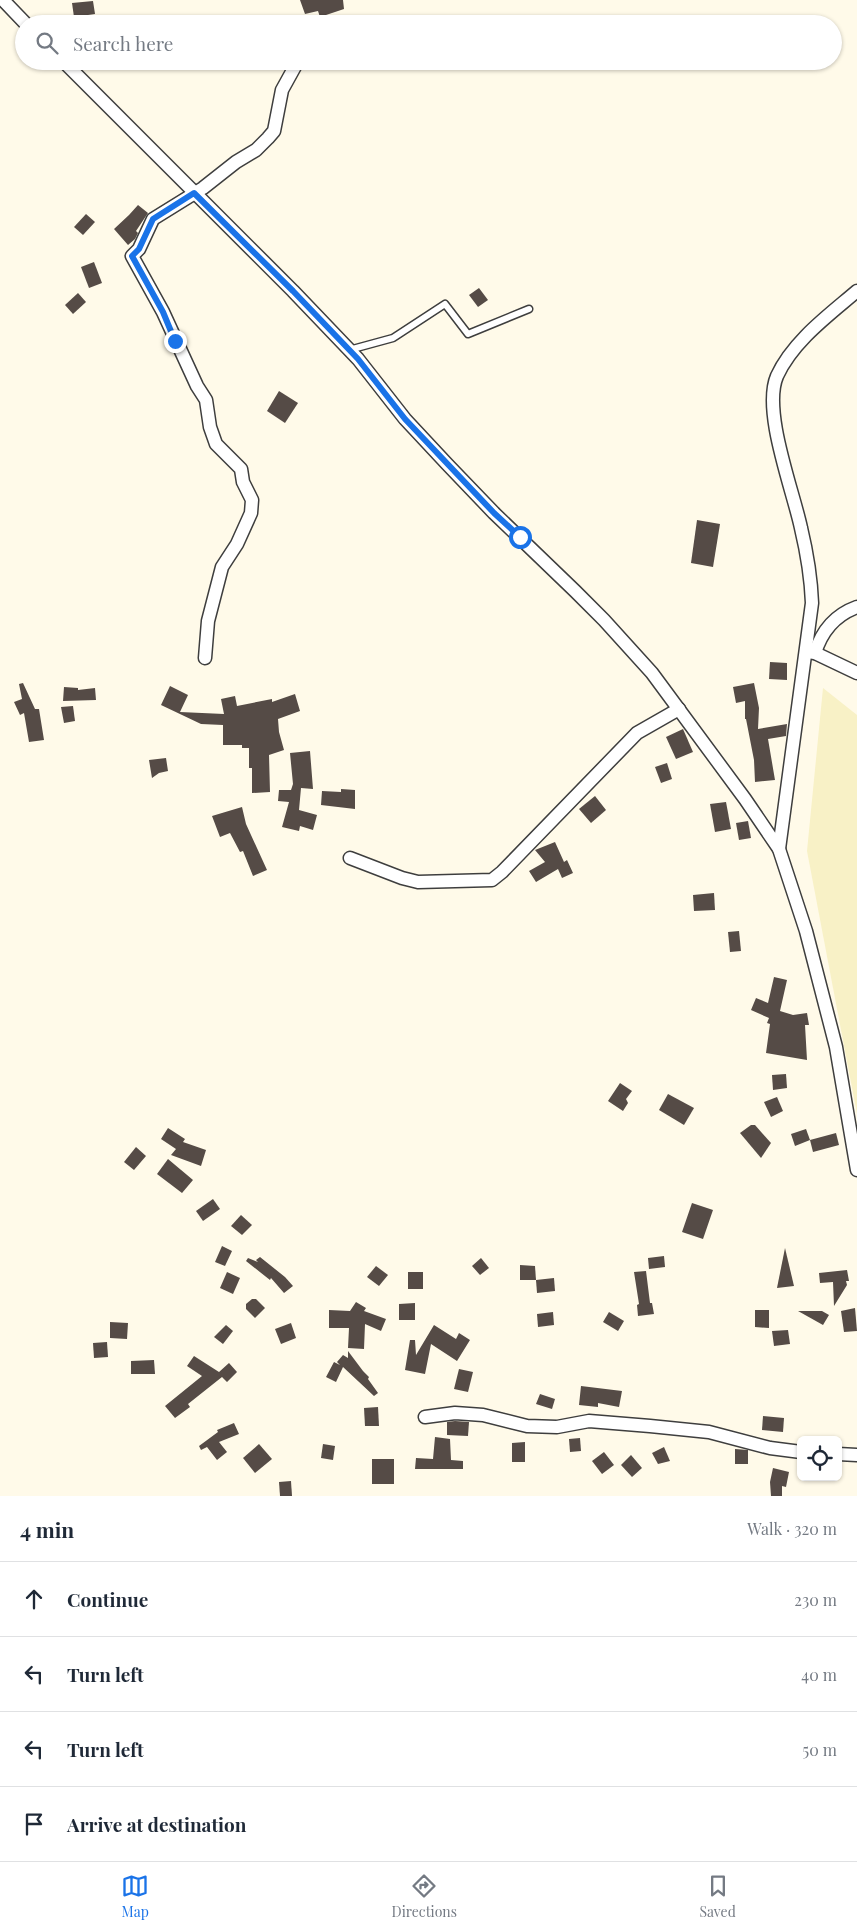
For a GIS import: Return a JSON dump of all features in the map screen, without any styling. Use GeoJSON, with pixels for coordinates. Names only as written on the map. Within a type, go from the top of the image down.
{"type":"FeatureCollection","features":[{"type":"Feature","properties":{"kind":"street"},"geometry":{"type":"LineString","coordinates":[[3,0],[17,15]]}},
{"type":"Feature","properties":{"kind":"street"},"geometry":{"type":"LineString","coordinates":[[72,70],[349,350],[405,419],[494,513],[604,620],[652,673],[779,849],[806,931],[833,1038],[857,1170]]}},
{"type":"Feature","properties":{"kind":"street"},"geometry":{"type":"LineString","coordinates":[[205,658],[208,621],[222,567],[236,544],[250,513],[252,500],[243,482],[241,469],[216,444],[210,427],[206,400],[196,386],[163,312],[132,256],[139,249],[153,219],[256,150],[268,138],[274,131],[282,90],[293,70]]}},
{"type":"Feature","properties":{"kind":"street"},"geometry":{"type":"LineString","coordinates":[[779,849],[810,653],[812,603],[811,584],[801,529],[778,437],[772,402],[777,377],[786,361],[801,342],[824,319],[857,291]]}},
{"type":"Feature","properties":{"kind":"street"},"geometry":{"type":"LineString","coordinates":[[810,653],[823,633],[837,617],[857,607]]}},
{"type":"Feature","properties":{"kind":"street"},"geometry":{"type":"LineString","coordinates":[[810,653],[857,672]]}},
{"type":"Feature","properties":{"kind":"street"},"geometry":{"type":"LineString","coordinates":[[350,858],[402,878],[418,882],[492,880],[502,872],[637,733],[678,709]]}},
{"type":"Feature","properties":{"kind":"street"},"geometry":{"type":"LineString","coordinates":[[425,1417],[455,1413],[483,1415],[527,1426],[557,1428],[590,1421],[650,1426],[709,1432],[770,1448],[797,1451]]}},
{"type":"Feature","properties":{"kind":"street"},"geometry":{"type":"LineString","coordinates":[[842,1454],[857,1455]]}},
{"type":"Feature","properties":{"kind":"lane"},"geometry":{"type":"LineString","coordinates":[[349,350],[393,338],[445,304],[468,334],[530,309]]}},
{"type":"Feature","properties":{"kind":"shaded area"},"geometry":{"type":"Polygon","coordinates":[[[823,688],[857,715],[857,1114],[807,851],[823,688]]]}},
{"type":"Feature","properties":{"kind":"building"},"geometry":{"type":"Polygon","coordinates":[[[300,0],[343,0],[344,9],[326,15],[319,15],[318,11],[305,14],[300,0]]]}},
{"type":"Feature","properties":{"kind":"building"},"geometry":{"type":"Polygon","coordinates":[[[93,1],[95,14],[74,15],[72,3],[93,1]]]}},
{"type":"Feature","properties":{"kind":"building"},"geometry":{"type":"Polygon","coordinates":[[[138,205],[148,213],[136,231],[138,233],[135,239],[128,245],[114,229],[138,205]]]}},
{"type":"Feature","properties":{"kind":"building"},"geometry":{"type":"Polygon","coordinates":[[[86,214],[95,222],[83,235],[74,227],[86,214]]]}},
{"type":"Feature","properties":{"kind":"building"},"geometry":{"type":"Polygon","coordinates":[[[94,262],[102,283],[89,288],[81,267],[94,262]]]}},
{"type":"Feature","properties":{"kind":"building"},"geometry":{"type":"Polygon","coordinates":[[[479,288],[488,300],[478,307],[469,295],[479,288]]]}},
{"type":"Feature","properties":{"kind":"building"},"geometry":{"type":"Polygon","coordinates":[[[78,293],[86,302],[73,314],[65,305],[78,293]]]}},
{"type":"Feature","properties":{"kind":"building"},"geometry":{"type":"Polygon","coordinates":[[[279,391],[298,403],[285,423],[267,411],[279,391]]]}},
{"type":"Feature","properties":{"kind":"building"},"geometry":{"type":"Polygon","coordinates":[[[697,520],[720,524],[713,567],[691,563],[697,520]]]}},
{"type":"Feature","properties":{"kind":"building"},"geometry":{"type":"Polygon","coordinates":[[[770,662],[787,663],[787,680],[769,679],[770,662]]]}},
{"type":"Feature","properties":{"kind":"building"},"geometry":{"type":"Polygon","coordinates":[[[23,683],[35,709],[39,709],[44,740],[29,742],[24,713],[20,715],[14,702],[22,699],[19,684],[23,683]]]}},
{"type":"Feature","properties":{"kind":"building"},"geometry":{"type":"Polygon","coordinates":[[[754,683],[759,708],[758,729],[787,724],[786,736],[768,739],[775,780],[755,782],[754,760],[745,719],[745,701],[736,703],[733,687],[754,683]]]}},
{"type":"Feature","properties":{"kind":"building"},"geometry":{"type":"Polygon","coordinates":[[[170,686],[188,695],[180,712],[224,714],[221,699],[235,696],[237,706],[272,699],[272,702],[295,694],[300,711],[278,719],[284,750],[269,755],[270,792],[252,793],[252,768],[249,768],[249,748],[242,748],[242,745],[223,745],[223,725],[201,724],[161,705],[170,686]]]}},
{"type":"Feature","properties":{"kind":"building"},"geometry":{"type":"Polygon","coordinates":[[[64,687],[78,688],[78,690],[95,688],[96,700],[63,701],[64,687]]]}},
{"type":"Feature","properties":{"kind":"building"},"geometry":{"type":"Polygon","coordinates":[[[73,706],[75,721],[64,723],[61,707],[73,706]]]}},
{"type":"Feature","properties":{"kind":"building"},"geometry":{"type":"Polygon","coordinates":[[[683,729],[693,752],[676,759],[666,737],[683,729]]]}},
{"type":"Feature","properties":{"kind":"building"},"geometry":{"type":"Polygon","coordinates":[[[310,751],[313,789],[301,788],[299,810],[317,815],[313,830],[300,826],[299,831],[282,827],[289,802],[278,801],[279,790],[291,790],[293,784],[290,753],[310,751]]]}},
{"type":"Feature","properties":{"kind":"building"},"geometry":{"type":"Polygon","coordinates":[[[166,758],[168,771],[159,773],[152,778],[149,760],[166,758]]]}},
{"type":"Feature","properties":{"kind":"building"},"geometry":{"type":"Polygon","coordinates":[[[667,763],[672,779],[661,783],[655,767],[667,763]]]}},
{"type":"Feature","properties":{"kind":"building"},"geometry":{"type":"Polygon","coordinates":[[[341,789],[355,790],[355,809],[321,805],[322,791],[341,792],[341,789]]]}},
{"type":"Feature","properties":{"kind":"building"},"geometry":{"type":"Polygon","coordinates":[[[595,796],[606,810],[591,823],[579,809],[595,796]]]}},
{"type":"Feature","properties":{"kind":"building"},"geometry":{"type":"Polygon","coordinates":[[[726,802],[731,829],[715,832],[710,804],[726,802]]]}},
{"type":"Feature","properties":{"kind":"building"},"geometry":{"type":"Polygon","coordinates":[[[242,807],[246,824],[267,870],[253,876],[243,851],[240,852],[230,833],[220,837],[212,816],[242,807]]]}},
{"type":"Feature","properties":{"kind":"building"},"geometry":{"type":"Polygon","coordinates":[[[748,821],[751,838],[739,840],[736,823],[748,821]]]}},
{"type":"Feature","properties":{"kind":"building"},"geometry":{"type":"Polygon","coordinates":[[[555,842],[564,862],[567,860],[573,873],[562,878],[558,869],[536,882],[529,871],[545,862],[535,850],[555,842]]]}},
{"type":"Feature","properties":{"kind":"building"},"geometry":{"type":"Polygon","coordinates":[[[714,893],[715,910],[694,911],[693,895],[714,893]]]}},
{"type":"Feature","properties":{"kind":"building"},"geometry":{"type":"Polygon","coordinates":[[[739,931],[741,951],[730,952],[728,932],[739,931]]]}},
{"type":"Feature","properties":{"kind":"building"},"geometry":{"type":"Polygon","coordinates":[[[774,977],[787,980],[780,1011],[793,1015],[807,1013],[809,1025],[805,1025],[807,1060],[766,1053],[770,1024],[767,1023],[769,1018],[751,1010],[756,998],[768,1003],[774,977]]]}},
{"type":"Feature","properties":{"kind":"building"},"geometry":{"type":"Polygon","coordinates":[[[786,1074],[787,1088],[773,1090],[772,1075],[786,1074]]]}},
{"type":"Feature","properties":{"kind":"building"},"geometry":{"type":"Polygon","coordinates":[[[620,1083],[632,1091],[626,1099],[628,1103],[623,1111],[608,1101],[620,1083]]]}},
{"type":"Feature","properties":{"kind":"building"},"geometry":{"type":"Polygon","coordinates":[[[668,1094],[694,1108],[684,1125],[659,1110],[668,1094]]]}},
{"type":"Feature","properties":{"kind":"building"},"geometry":{"type":"Polygon","coordinates":[[[777,1097],[783,1111],[771,1117],[764,1102],[777,1097]]]}},
{"type":"Feature","properties":{"kind":"building"},"geometry":{"type":"Polygon","coordinates":[[[751,1125],[755,1125],[771,1143],[761,1158],[740,1133],[751,1125]]]}},
{"type":"Feature","properties":{"kind":"building"},"geometry":{"type":"Polygon","coordinates":[[[168,1128],[185,1139],[183,1142],[206,1150],[201,1166],[171,1155],[176,1149],[161,1139],[168,1128]]]}},
{"type":"Feature","properties":{"kind":"building"},"geometry":{"type":"Polygon","coordinates":[[[806,1129],[810,1140],[795,1146],[791,1134],[806,1129]]]}},
{"type":"Feature","properties":{"kind":"building"},"geometry":{"type":"Polygon","coordinates":[[[836,1133],[839,1145],[813,1152],[810,1140],[836,1133]]]}},
{"type":"Feature","properties":{"kind":"building"},"geometry":{"type":"Polygon","coordinates":[[[136,1147],[146,1156],[134,1170],[124,1162],[136,1147]]]}},
{"type":"Feature","properties":{"kind":"building"},"geometry":{"type":"Polygon","coordinates":[[[168,1159],[193,1180],[182,1193],[157,1174],[168,1159]]]}},
{"type":"Feature","properties":{"kind":"building"},"geometry":{"type":"Polygon","coordinates":[[[213,1199],[220,1209],[203,1221],[196,1211],[213,1199]]]}},
{"type":"Feature","properties":{"kind":"building"},"geometry":{"type":"Polygon","coordinates":[[[692,1203],[713,1210],[703,1239],[682,1232],[692,1203]]]}},
{"type":"Feature","properties":{"kind":"building"},"geometry":{"type":"Polygon","coordinates":[[[241,1215],[252,1225],[242,1235],[231,1226],[241,1215]]]}},
{"type":"Feature","properties":{"kind":"building"},"geometry":{"type":"Polygon","coordinates":[[[222,1246],[232,1251],[225,1266],[215,1262],[222,1246]]]}},
{"type":"Feature","properties":{"kind":"building"},"geometry":{"type":"Polygon","coordinates":[[[785,1248],[794,1286],[777,1288],[785,1248]]]}},
{"type":"Feature","properties":{"kind":"building"},"geometry":{"type":"Polygon","coordinates":[[[664,1256],[665,1267],[649,1269],[648,1258],[664,1256]]]}},
{"type":"Feature","properties":{"kind":"building"},"geometry":{"type":"Polygon","coordinates":[[[260,1257],[293,1286],[284,1293],[271,1278],[270,1280],[246,1261],[248,1258],[258,1262],[256,1260],[260,1257]]]}},
{"type":"Feature","properties":{"kind":"building"},"geometry":{"type":"Polygon","coordinates":[[[481,1258],[489,1268],[480,1275],[472,1266],[481,1258]]]}},
{"type":"Feature","properties":{"kind":"building"},"geometry":{"type":"Polygon","coordinates":[[[520,1265],[535,1266],[536,1280],[520,1280],[520,1265]]]}},
{"type":"Feature","properties":{"kind":"building"},"geometry":{"type":"Polygon","coordinates":[[[376,1266],[388,1275],[379,1286],[367,1277],[376,1266]]]}},
{"type":"Feature","properties":{"kind":"building"},"geometry":{"type":"Polygon","coordinates":[[[847,1270],[849,1281],[846,1281],[847,1285],[834,1306],[833,1282],[820,1283],[819,1273],[847,1270]]]}},
{"type":"Feature","properties":{"kind":"building"},"geometry":{"type":"Polygon","coordinates":[[[646,1271],[650,1303],[652,1303],[654,1314],[638,1316],[637,1305],[639,1304],[634,1272],[646,1271]]]}},
{"type":"Feature","properties":{"kind":"building"},"geometry":{"type":"Polygon","coordinates":[[[227,1272],[240,1278],[233,1294],[220,1288],[227,1272]]]}},
{"type":"Feature","properties":{"kind":"building"},"geometry":{"type":"Polygon","coordinates":[[[408,1272],[423,1272],[423,1289],[408,1289],[408,1272]]]}},
{"type":"Feature","properties":{"kind":"building"},"geometry":{"type":"Polygon","coordinates":[[[554,1278],[555,1291],[537,1293],[536,1280],[554,1278]]]}},
{"type":"Feature","properties":{"kind":"building"},"geometry":{"type":"Polygon","coordinates":[[[252,1299],[256,1299],[265,1308],[255,1318],[246,1309],[246,1304],[252,1299]]]}},
{"type":"Feature","properties":{"kind":"building"},"geometry":{"type":"Polygon","coordinates":[[[356,1302],[366,1308],[364,1311],[386,1319],[381,1331],[365,1324],[364,1349],[348,1348],[349,1328],[329,1328],[329,1310],[350,1311],[356,1302]]]}},
{"type":"Feature","properties":{"kind":"building"},"geometry":{"type":"Polygon","coordinates":[[[415,1303],[415,1320],[399,1320],[399,1304],[415,1303]]]}},
{"type":"Feature","properties":{"kind":"building"},"geometry":{"type":"Polygon","coordinates":[[[855,1308],[857,1331],[844,1332],[841,1311],[855,1308]]]}},
{"type":"Feature","properties":{"kind":"building"},"geometry":{"type":"Polygon","coordinates":[[[755,1310],[769,1310],[769,1328],[755,1327],[755,1310]]]}},
{"type":"Feature","properties":{"kind":"building"},"geometry":{"type":"Polygon","coordinates":[[[798,1311],[822,1311],[829,1315],[823,1325],[798,1311]]]}},
{"type":"Feature","properties":{"kind":"building"},"geometry":{"type":"Polygon","coordinates":[[[553,1312],[554,1325],[538,1327],[537,1314],[553,1312]]]}},
{"type":"Feature","properties":{"kind":"building"},"geometry":{"type":"Polygon","coordinates":[[[609,1312],[624,1321],[618,1331],[603,1322],[609,1312]]]}},
{"type":"Feature","properties":{"kind":"building"},"geometry":{"type":"Polygon","coordinates":[[[110,1322],[128,1323],[127,1339],[110,1338],[110,1322]]]}},
{"type":"Feature","properties":{"kind":"building"},"geometry":{"type":"Polygon","coordinates":[[[291,1323],[296,1338],[281,1344],[275,1329],[291,1323]]]}},
{"type":"Feature","properties":{"kind":"building"},"geometry":{"type":"Polygon","coordinates":[[[226,1325],[233,1331],[223,1344],[214,1337],[226,1325]]]}},
{"type":"Feature","properties":{"kind":"building"},"geometry":{"type":"Polygon","coordinates":[[[434,1325],[456,1339],[459,1333],[470,1340],[457,1361],[431,1344],[425,1374],[405,1370],[410,1340],[415,1340],[416,1355],[434,1325]]]}},
{"type":"Feature","properties":{"kind":"building"},"geometry":{"type":"Polygon","coordinates":[[[788,1330],[790,1344],[774,1346],[772,1331],[788,1330]]]}},
{"type":"Feature","properties":{"kind":"building"},"geometry":{"type":"Polygon","coordinates":[[[107,1342],[108,1357],[94,1358],[93,1343],[107,1342]]]}},
{"type":"Feature","properties":{"kind":"building"},"geometry":{"type":"Polygon","coordinates":[[[348,1351],[369,1377],[368,1379],[378,1393],[374,1396],[343,1367],[336,1382],[326,1377],[334,1362],[340,1365],[337,1362],[343,1355],[348,1358],[348,1351]]]}},
{"type":"Feature","properties":{"kind":"building"},"geometry":{"type":"Polygon","coordinates":[[[194,1356],[219,1372],[229,1363],[237,1372],[227,1382],[222,1377],[188,1404],[190,1407],[175,1418],[165,1406],[202,1376],[187,1366],[194,1356]]]}},
{"type":"Feature","properties":{"kind":"building"},"geometry":{"type":"Polygon","coordinates":[[[154,1360],[155,1374],[131,1374],[131,1361],[154,1360]]]}},
{"type":"Feature","properties":{"kind":"building"},"geometry":{"type":"Polygon","coordinates":[[[459,1369],[473,1372],[468,1392],[454,1389],[459,1369]]]}},
{"type":"Feature","properties":{"kind":"building"},"geometry":{"type":"Polygon","coordinates":[[[581,1386],[622,1391],[619,1407],[598,1403],[598,1407],[579,1405],[581,1386]]]}},
{"type":"Feature","properties":{"kind":"building"},"geometry":{"type":"Polygon","coordinates":[[[540,1394],[555,1399],[552,1409],[536,1404],[540,1394]]]}},
{"type":"Feature","properties":{"kind":"building"},"geometry":{"type":"Polygon","coordinates":[[[378,1407],[379,1426],[365,1426],[364,1408],[378,1407]]]}},
{"type":"Feature","properties":{"kind":"building"},"geometry":{"type":"Polygon","coordinates":[[[763,1416],[784,1418],[783,1432],[762,1430],[763,1416]]]}},
{"type":"Feature","properties":{"kind":"building"},"geometry":{"type":"Polygon","coordinates":[[[447,1422],[469,1422],[468,1436],[447,1435],[447,1422]]]}},
{"type":"Feature","properties":{"kind":"building"},"geometry":{"type":"Polygon","coordinates":[[[234,1423],[239,1434],[219,1442],[227,1452],[217,1460],[207,1447],[201,1450],[199,1446],[218,1432],[217,1430],[234,1423]]]}},
{"type":"Feature","properties":{"kind":"building"},"geometry":{"type":"Polygon","coordinates":[[[435,1437],[450,1439],[451,1460],[463,1461],[463,1469],[415,1469],[416,1458],[433,1459],[435,1437]]]}},
{"type":"Feature","properties":{"kind":"building"},"geometry":{"type":"Polygon","coordinates":[[[580,1438],[581,1451],[570,1452],[569,1439],[580,1438]]]}},
{"type":"Feature","properties":{"kind":"building"},"geometry":{"type":"Polygon","coordinates":[[[525,1442],[525,1462],[512,1462],[512,1443],[525,1442]]]}},
{"type":"Feature","properties":{"kind":"building"},"geometry":{"type":"Polygon","coordinates":[[[259,1444],[272,1459],[255,1473],[243,1458],[259,1444]]]}},
{"type":"Feature","properties":{"kind":"building"},"geometry":{"type":"Polygon","coordinates":[[[323,1444],[335,1446],[333,1460],[321,1458],[323,1444]]]}},
{"type":"Feature","properties":{"kind":"building"},"geometry":{"type":"Polygon","coordinates":[[[664,1447],[670,1461],[658,1464],[652,1453],[664,1447]]]}},
{"type":"Feature","properties":{"kind":"building"},"geometry":{"type":"Polygon","coordinates":[[[735,1449],[748,1450],[748,1464],[735,1464],[735,1449]]]}},
{"type":"Feature","properties":{"kind":"building"},"geometry":{"type":"Polygon","coordinates":[[[604,1452],[614,1465],[602,1474],[592,1461],[604,1452]]]}},
{"type":"Feature","properties":{"kind":"building"},"geometry":{"type":"Polygon","coordinates":[[[631,1455],[642,1468],[632,1477],[621,1465],[631,1455]]]}},
{"type":"Feature","properties":{"kind":"building"},"geometry":{"type":"Polygon","coordinates":[[[372,1459],[394,1459],[394,1484],[372,1484],[372,1459]]]}},
{"type":"Feature","properties":{"kind":"building"},"geometry":{"type":"Polygon","coordinates":[[[773,1468],[789,1472],[786,1487],[782,1486],[782,1496],[771,1496],[770,1482],[773,1468]]]}},
{"type":"Feature","properties":{"kind":"building"},"geometry":{"type":"Polygon","coordinates":[[[291,1481],[292,1496],[280,1496],[279,1482],[291,1481]]]}},
{"type":"Feature","properties":{"kind":"route"},"geometry":{"type":"LineString","coordinates":[[175,341],[163,312],[132,256],[139,249],[153,219],[194,193],[293,291],[358,359],[405,419],[494,513],[520,537]]}}]}
